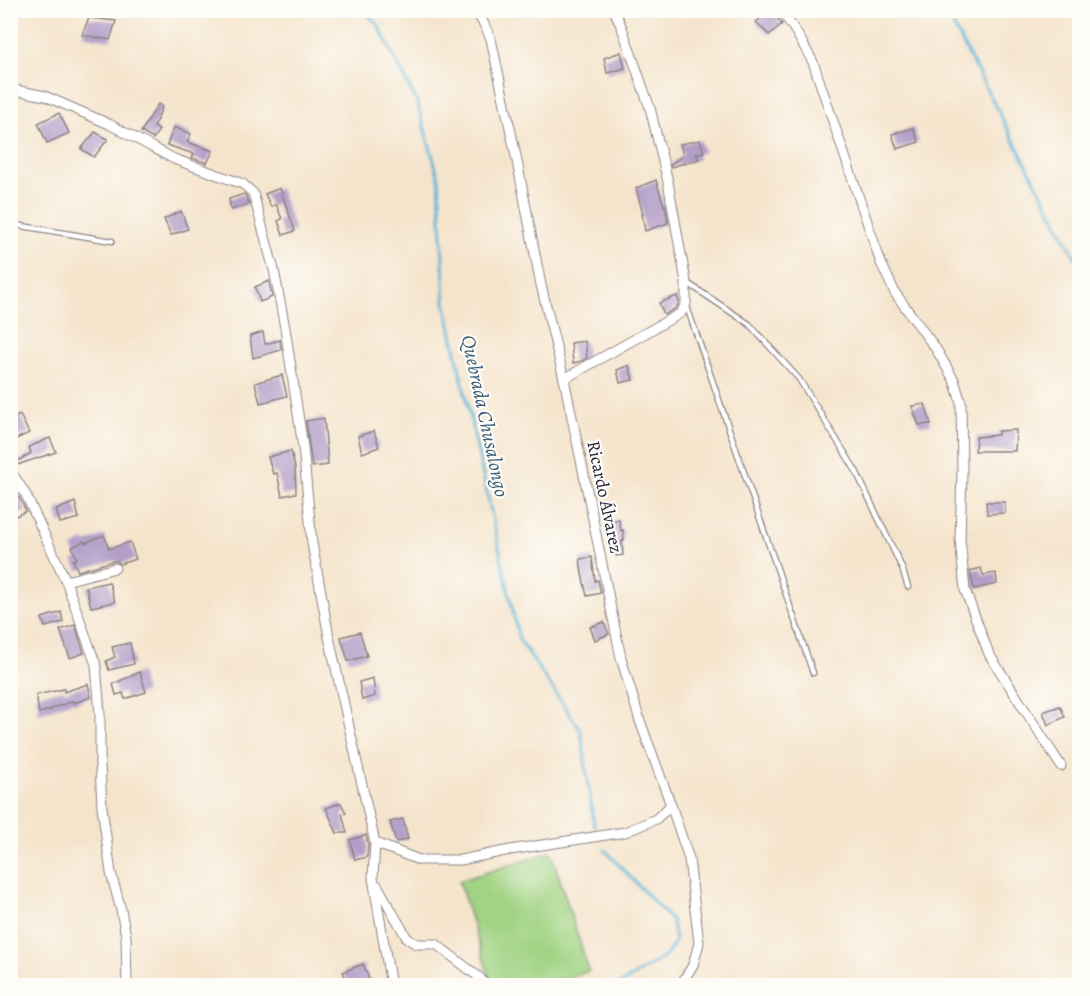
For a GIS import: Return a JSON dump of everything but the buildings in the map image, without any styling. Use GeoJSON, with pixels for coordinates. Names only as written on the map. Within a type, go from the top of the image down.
{"type":"FeatureCollection","features":[{"type":"Feature","properties":{"kind":"street","name":"Ricardo Álvarez"},"geometry":{"type":"LineString","coordinates":[[475,10],[491,39],[621,658],[640,721],[689,859],[699,943],[693,965],[680,986]]}},
{"type":"Feature","properties":{"kind":"street"},"geometry":{"type":"LineString","coordinates":[[564,379],[681,314],[686,304],[686,282],[668,182],[650,108],[614,10]]}},
{"type":"Feature","properties":{"kind":"street"},"geometry":{"type":"LineString","coordinates":[[781,10],[813,62],[881,263],[895,293],[936,349],[954,380],[961,402],[960,539],[965,590],[989,654],[1060,766]]}},
{"type":"Feature","properties":{"kind":"street"},"geometry":{"type":"LineString","coordinates":[[10,89],[45,96],[109,124],[174,159],[243,184],[252,193],[274,270],[285,328],[303,447],[312,543],[329,637],[375,843],[373,878],[391,986]]}},
{"type":"Feature","properties":{"kind":"street"},"geometry":{"type":"LineString","coordinates":[[10,470],[26,495],[66,581],[96,665],[100,714],[102,807],[111,873],[126,936],[127,986]]}},
{"type":"Feature","properties":{"kind":"street"},"geometry":{"type":"LineString","coordinates":[[66,581],[115,568]]}},
{"type":"Feature","properties":{"kind":"street"},"geometry":{"type":"LineString","coordinates":[[375,843],[419,860],[461,860],[625,832],[656,819],[671,805]]}},
{"type":"Feature","properties":{"kind":"street"},"geometry":{"type":"LineString","coordinates":[[373,878],[407,938],[416,945],[436,944],[480,978],[485,986]]}},
{"type":"Feature","properties":{"kind":"lane"},"geometry":{"type":"LineString","coordinates":[[10,224],[112,241]]}},
{"type":"Feature","properties":{"kind":"lane"},"geometry":{"type":"LineString","coordinates":[[686,282],[749,324],[798,379],[856,471],[902,568],[908,587]]}},
{"type":"Feature","properties":{"kind":"lane"},"geometry":{"type":"LineString","coordinates":[[686,304],[813,673]]}},
{"type":"Feature","properties":{"kind":"green space"},"geometry":{"type":"Polygon","coordinates":[[[551,852],[589,971],[544,985],[492,985],[459,881],[551,852]]]}},
{"type":"Feature","properties":{"kind":"waterway","name":"Quebrada Chusalongo"},"geometry":{"type":"LineString","coordinates":[[361,10],[377,23],[417,102],[439,179],[445,302],[519,639],[581,731],[594,825]]}},
{"type":"Feature","properties":{"kind":"waterway"},"geometry":{"type":"LineString","coordinates":[[945,10],[1080,266]]}},
{"type":"Feature","properties":{"kind":"waterway","name":"Quebrada Chusalongo"},"geometry":{"type":"LineString","coordinates":[[605,850],[672,921],[675,942],[666,956],[617,986]]}}]}
